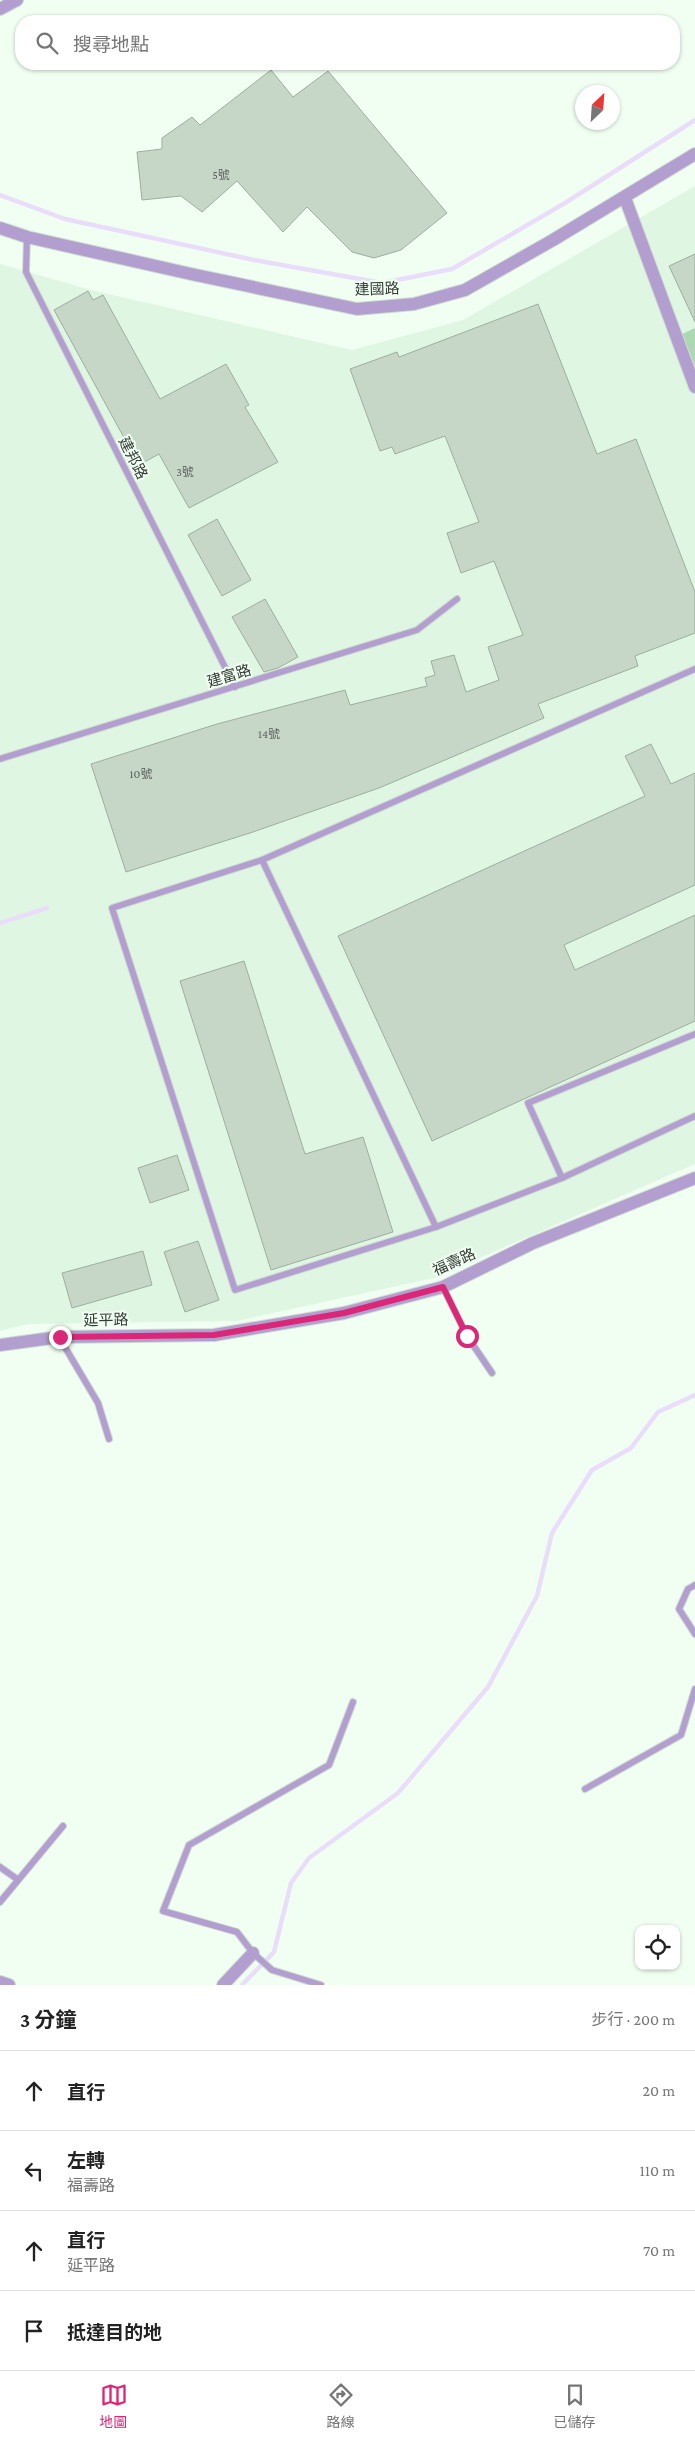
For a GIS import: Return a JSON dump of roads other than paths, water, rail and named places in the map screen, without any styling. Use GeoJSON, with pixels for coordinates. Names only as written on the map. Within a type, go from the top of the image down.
{"type":"FeatureCollection","features":[{"type":"Feature","properties":{"kind":"street"},"geometry":{"type":"LineString","coordinates":[[0,9],[17,0]]}},
{"type":"Feature","properties":{"kind":"street","name":"建國路"},"geometry":{"type":"LineString","coordinates":[[0,228],[27,236],[357,309],[414,304],[465,290],[625,198],[695,154]]}},
{"type":"Feature","properties":{"kind":"street"},"geometry":{"type":"LineString","coordinates":[[625,198],[695,387]]}},
{"type":"Feature","properties":{"kind":"street","name":"福壽路"},"geometry":{"type":"LineString","coordinates":[[214,1335],[344,1313],[443,1287],[533,1243],[695,1178]]}},
{"type":"Feature","properties":{"kind":"street","name":"延平路"},"geometry":{"type":"LineString","coordinates":[[0,1345],[60,1337],[214,1335]]}},
{"type":"Feature","properties":{"kind":"street"},"geometry":{"type":"LineString","coordinates":[[223,1985],[253,1953]]}},
{"type":"Feature","properties":{"kind":"street"},"geometry":{"type":"LineString","coordinates":[[0,1982],[8,1985]]}},
{"type":"Feature","properties":{"kind":"lane","name":"建邦路"},"geometry":{"type":"LineString","coordinates":[[27,236],[26,272],[235,687]]}},
{"type":"Feature","properties":{"kind":"lane","name":"建富路"},"geometry":{"type":"LineString","coordinates":[[0,759],[417,630],[457,599]]}},
{"type":"Feature","properties":{"kind":"lane"},"geometry":{"type":"LineString","coordinates":[[695,669],[262,860],[112,908],[236,1290],[436,1227],[562,1178],[695,1116]]}},
{"type":"Feature","properties":{"kind":"lane"},"geometry":{"type":"LineString","coordinates":[[262,860],[436,1227]]}},
{"type":"Feature","properties":{"kind":"lane"},"geometry":{"type":"LineString","coordinates":[[562,1178],[528,1103],[695,1034]]}},
{"type":"Feature","properties":{"kind":"lane"},"geometry":{"type":"LineString","coordinates":[[443,1287],[467,1336],[492,1373]]}},
{"type":"Feature","properties":{"kind":"lane"},"geometry":{"type":"LineString","coordinates":[[60,1337],[98,1403],[109,1439]]}},
{"type":"Feature","properties":{"kind":"lane"},"geometry":{"type":"LineString","coordinates":[[695,1585],[688,1589],[679,1609],[695,1634]]}},
{"type":"Feature","properties":{"kind":"lane"},"geometry":{"type":"LineString","coordinates":[[585,1789],[681,1735],[695,1689]]}},
{"type":"Feature","properties":{"kind":"lane"},"geometry":{"type":"LineString","coordinates":[[322,1985],[272,1970],[253,1953],[237,1932],[163,1911],[189,1844],[329,1765],[353,1702]]}},
{"type":"Feature","properties":{"kind":"lane"},"geometry":{"type":"LineString","coordinates":[[0,1902],[8,1896],[17,1879],[63,1826]]}},
{"type":"Feature","properties":{"kind":"lane"},"geometry":{"type":"LineString","coordinates":[[0,1867],[17,1879]]}},
{"type":"Feature","properties":{"kind":"waterway"},"geometry":{"type":"LineString","coordinates":[[0,195],[65,219],[254,260],[382,283],[452,269],[565,203],[695,120]]}},
{"type":"Feature","properties":{"kind":"waterway"},"geometry":{"type":"LineString","coordinates":[[0,923],[47,908]]}},
{"type":"Feature","properties":{"kind":"waterway"},"geometry":{"type":"LineString","coordinates":[[242,1985],[274,1952],[291,1883],[309,1858],[398,1793],[488,1687],[537,1596],[552,1533],[592,1470],[631,1448],[658,1412],[695,1395]]}}]}
